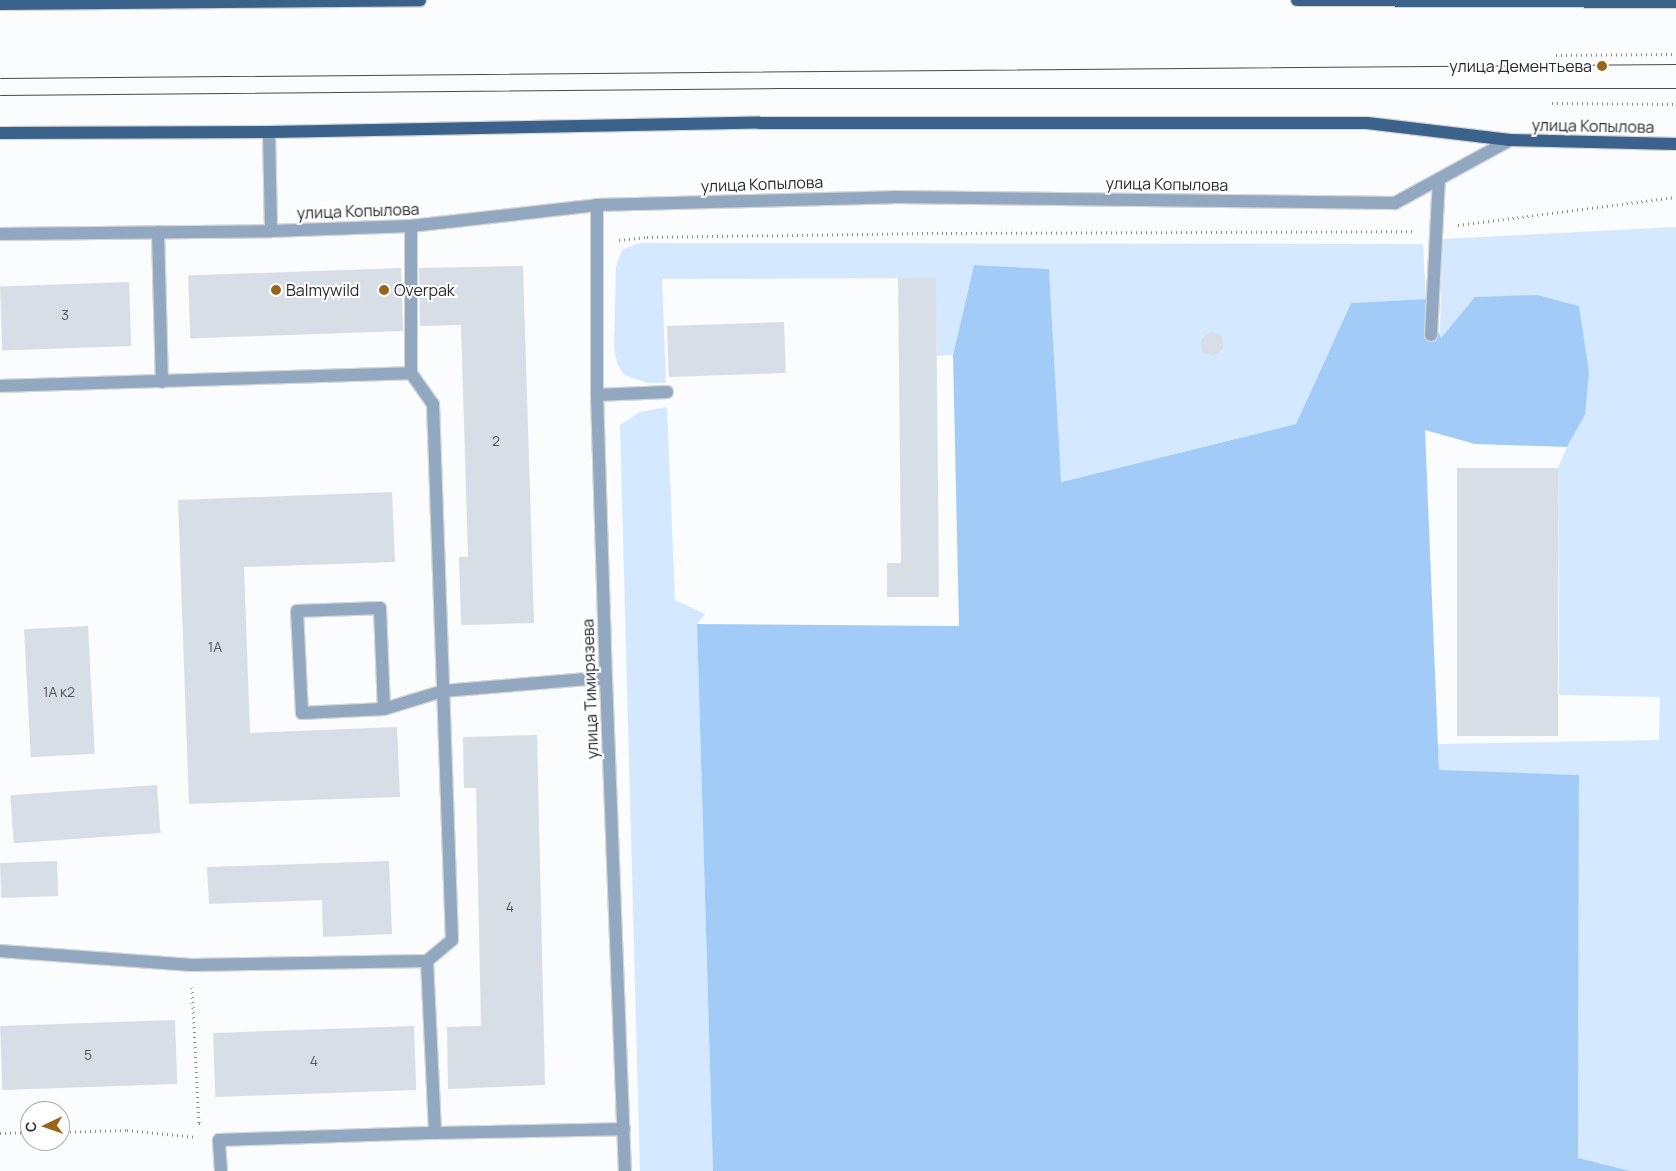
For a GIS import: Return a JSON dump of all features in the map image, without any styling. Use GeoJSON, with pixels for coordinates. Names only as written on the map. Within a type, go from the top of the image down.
{"type":"FeatureCollection","features":[{"type":"Feature","properties":{"kind":"main road"},"geometry":{"type":"LineString","coordinates":[[0,4],[420,0]]}},
{"type":"Feature","properties":{"kind":"main road"},"geometry":{"type":"LineString","coordinates":[[1296,0],[1676,2]]}},
{"type":"Feature","properties":{"kind":"main road","name":"улица Копылова"},"geometry":{"type":"LineString","coordinates":[[0,133],[269,132],[759,123],[1367,123],[1510,140],[1676,144]]}},
{"type":"Feature","properties":{"kind":"street"},"geometry":{"type":"LineString","coordinates":[[269,132],[271,231]]}},
{"type":"Feature","properties":{"kind":"street","name":"улица Копылова"},"geometry":{"type":"LineString","coordinates":[[0,234],[271,231],[411,226],[597,206],[893,197],[1395,203],[1510,140]]}},
{"type":"Feature","properties":{"kind":"street"},"geometry":{"type":"LineString","coordinates":[[1431,335],[1439,179]]}},
{"type":"Feature","properties":{"kind":"street","name":"улица Тимирязева"},"geometry":{"type":"LineString","coordinates":[[597,206],[597,395],[625,1171]]}},
{"type":"Feature","properties":{"kind":"street"},"geometry":{"type":"LineString","coordinates":[[0,951],[191,964],[428,961],[452,940],[433,404],[411,373],[411,226]]}},
{"type":"Feature","properties":{"kind":"street"},"geometry":{"type":"LineString","coordinates":[[158,232],[162,382]]}},
{"type":"Feature","properties":{"kind":"street"},"geometry":{"type":"LineString","coordinates":[[0,386],[411,373]]}},
{"type":"Feature","properties":{"kind":"street"},"geometry":{"type":"LineString","coordinates":[[597,395],[667,392]]}},
{"type":"Feature","properties":{"kind":"street"},"geometry":{"type":"LineString","coordinates":[[384,709],[380,608],[297,611],[302,713],[384,709],[443,691],[606,679]]}},
{"type":"Feature","properties":{"kind":"street"},"geometry":{"type":"LineString","coordinates":[[428,961],[435,1133]]}},
{"type":"Feature","properties":{"kind":"street"},"geometry":{"type":"LineString","coordinates":[[221,1171],[219,1140],[624,1129]]}},
{"type":"Feature","properties":{"kind":"path"},"geometry":{"type":"LineString","coordinates":[[1556,55],[1676,54]]}},
{"type":"Feature","properties":{"kind":"path"},"geometry":{"type":"LineString","coordinates":[[1552,103],[1676,104]]}},
{"type":"Feature","properties":{"kind":"path"},"geometry":{"type":"LineString","coordinates":[[597,244],[647,236],[946,233],[1402,233],[1676,197]]}},
{"type":"Feature","properties":{"kind":"path"},"geometry":{"type":"LineString","coordinates":[[191,964],[199,1123],[219,1140]]}},
{"type":"Feature","properties":{"kind":"path"},"geometry":{"type":"LineString","coordinates":[[70,1132],[127,1130],[219,1140]]}},
{"type":"Feature","properties":{"kind":"path"},"geometry":{"type":"LineString","coordinates":[[0,1133],[20,1132]]}},
{"type":"Feature","properties":{"kind":"shaded area"},"geometry":{"type":"Polygon","coordinates":[[[1676,227],[1676,1171],[1582,1171],[1578,1158],[1579,775],[1439,771],[1438,744],[1659,740],[1660,697],[1559,695],[1558,468],[1567,447],[1585,415],[1440,338],[1442,239],[1676,227]]]}},
{"type":"Feature","properties":{"kind":"shaded area"},"geometry":{"type":"Polygon","coordinates":[[[638,243],[1423,244],[1426,299],[1351,303],[1296,424],[1060,482],[1049,269],[974,265],[953,355],[937,356],[935,278],[662,279],[666,383],[648,383],[624,375],[617,363],[614,347],[616,267],[622,250],[638,243]]]}},
{"type":"Feature","properties":{"kind":"shaded area"},"geometry":{"type":"Polygon","coordinates":[[[974,265],[1049,269],[1061,482],[1296,424],[1351,303],[1426,299],[1441,338],[1475,297],[1537,295],[1579,306],[1589,372],[1585,415],[1567,447],[1475,444],[1425,430],[1439,770],[1579,775],[1578,1158],[1630,1171],[713,1171],[697,624],[959,626],[953,355],[974,265]]]}},
{"type":"Feature","properties":{"kind":"shaded area"},"geometry":{"type":"Polygon","coordinates":[[[667,407],[675,600],[705,614],[697,624],[713,1171],[640,1171],[620,425],[640,412],[667,407]]]}},
{"type":"Feature","properties":{"kind":"building"},"geometry":{"type":"Polygon","coordinates":[[[523,266],[534,623],[461,625],[459,557],[468,557],[461,325],[420,326],[419,268],[523,266]]]}},
{"type":"Feature","properties":{"kind":"building"},"geometry":{"type":"Polygon","coordinates":[[[401,268],[403,331],[190,338],[188,275],[401,268]]]}},
{"type":"Feature","properties":{"kind":"building"},"geometry":{"type":"Polygon","coordinates":[[[898,278],[936,278],[939,597],[887,597],[887,563],[901,563],[898,278]]]}},
{"type":"Feature","properties":{"kind":"building"},"geometry":{"type":"Polygon","coordinates":[[[129,282],[131,346],[2,350],[0,287],[129,282]]]}},
{"type":"Feature","properties":{"kind":"building"},"geometry":{"type":"Polygon","coordinates":[[[784,322],[786,373],[669,377],[667,326],[784,322]]]}},
{"type":"Feature","properties":{"kind":"building"},"geometry":{"type":"Polygon","coordinates":[[[1211,332],[1222,336],[1223,349],[1214,356],[1202,352],[1201,339],[1211,332]]]}},
{"type":"Feature","properties":{"kind":"building"},"geometry":{"type":"Polygon","coordinates":[[[1457,468],[1558,468],[1558,736],[1457,736],[1457,468]]]}},
{"type":"Feature","properties":{"kind":"building"},"geometry":{"type":"Polygon","coordinates":[[[392,492],[395,562],[244,567],[250,733],[397,727],[400,797],[189,804],[178,500],[392,492]]]}},
{"type":"Feature","properties":{"kind":"building"},"geometry":{"type":"Polygon","coordinates":[[[88,626],[95,754],[31,757],[24,629],[88,626]]]}},
{"type":"Feature","properties":{"kind":"building"},"geometry":{"type":"Polygon","coordinates":[[[537,735],[545,1085],[448,1089],[447,1027],[481,1026],[476,788],[464,788],[463,737],[537,735]]]}},
{"type":"Feature","properties":{"kind":"building"},"geometry":{"type":"Polygon","coordinates":[[[157,785],[160,833],[14,843],[10,795],[157,785]]]}},
{"type":"Feature","properties":{"kind":"building"},"geometry":{"type":"Polygon","coordinates":[[[57,861],[58,896],[1,898],[0,863],[57,861]]]}},
{"type":"Feature","properties":{"kind":"building"},"geometry":{"type":"Polygon","coordinates":[[[389,861],[392,934],[323,937],[322,900],[209,904],[207,867],[389,861]]]}},
{"type":"Feature","properties":{"kind":"building"},"geometry":{"type":"Polygon","coordinates":[[[175,1020],[177,1084],[2,1090],[0,1026],[175,1020]]]}},
{"type":"Feature","properties":{"kind":"building"},"geometry":{"type":"Polygon","coordinates":[[[414,1026],[416,1090],[215,1097],[213,1033],[414,1026]]]}},
{"type":"Feature","properties":{"kind":"tram line"},"geometry":{"type":"LineString","coordinates":[[0,78],[1676,64]]}},
{"type":"Feature","properties":{"kind":"tram line"},"geometry":{"type":"LineString","coordinates":[[0,95],[781,88],[1676,88]]}},
{"type":"Feature","properties":{"kind":"place","name":"улица Дементьева"},"geometry":{"type":"Point","coordinates":[1602,66]}},
{"type":"Feature","properties":{"kind":"place","name":"Balmywild"},"geometry":{"type":"Point","coordinates":[276,290]}},
{"type":"Feature","properties":{"kind":"place","name":"Overpak"},"geometry":{"type":"Point","coordinates":[384,290]}}]}
